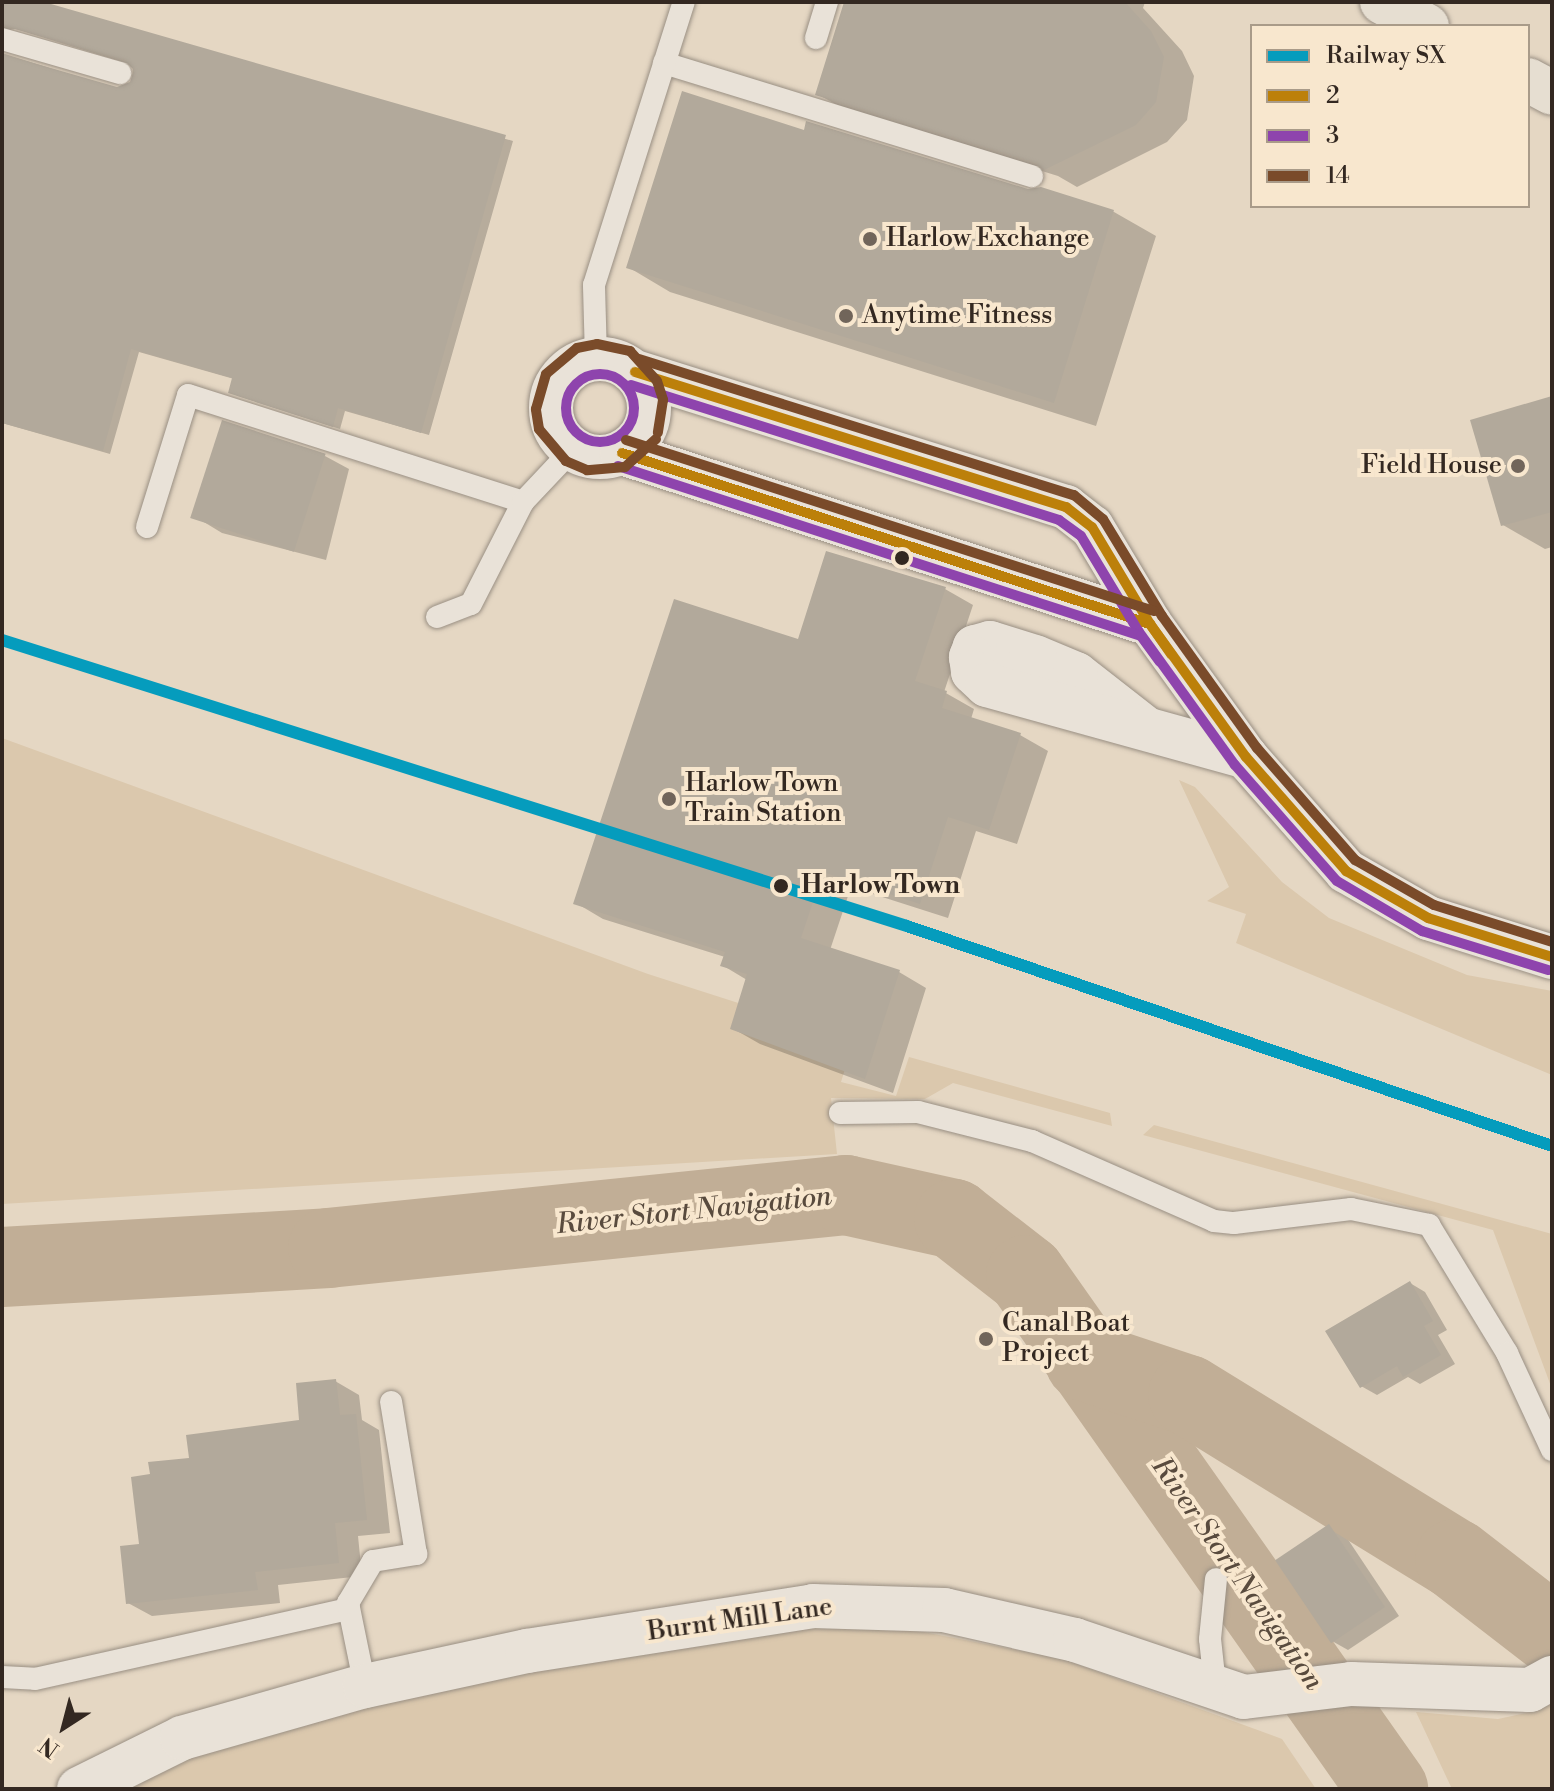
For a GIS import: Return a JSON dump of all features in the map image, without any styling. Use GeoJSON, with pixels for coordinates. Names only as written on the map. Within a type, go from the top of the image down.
{"type":"FeatureCollection","features":[{"type":"Feature","properties":{"kind":"highway"},"geometry":{"type":"LineString","coordinates":[[1382,2],[1423,24]]}},
{"type":"Feature","properties":{"kind":"highway"},"geometry":{"type":"LineString","coordinates":[[1530,81],[1552,93]]}},
{"type":"Feature","properties":{"kind":"street"},"geometry":{"type":"LineString","coordinates":[[616,365],[649,400],[649,416],[635,444],[622,453],[605,457],[573,449],[553,426],[552,395],[568,370],[616,365],[1066,507],[1092,527],[1150,624],[1246,757],[1346,871],[1384,898],[1497,944],[1552,957]]}},
{"type":"Feature","properties":{"kind":"street"},"geometry":{"type":"LineString","coordinates":[[622,453],[1150,624]]}},
{"type":"Feature","properties":{"kind":"street"},"geometry":{"type":"LineString","coordinates":[[1144,727],[1246,757]]}},
{"type":"Feature","properties":{"kind":"street","name":"Burnt Mill Lane"},"geometry":{"type":"LineString","coordinates":[[79,1789],[182,1738],[365,1686],[527,1651],[813,1606],[944,1610],[1075,1640],[1229,1691],[1351,1684],[1523,1693]]}},
{"type":"Feature","properties":{"kind":"lane"},"geometry":{"type":"LineString","coordinates":[[616,365],[594,285],[684,2]]}},
{"type":"Feature","properties":{"kind":"lane"},"geometry":{"type":"LineString","coordinates":[[816,38],[827,2]]}},
{"type":"Feature","properties":{"kind":"lane"},"geometry":{"type":"LineString","coordinates":[[2,39],[120,73]]}},
{"type":"Feature","properties":{"kind":"lane"},"geometry":{"type":"LineString","coordinates":[[664,63],[1032,176]]}},
{"type":"Feature","properties":{"kind":"lane"},"geometry":{"type":"LineString","coordinates":[[147,527],[188,395],[523,502]]}},
{"type":"Feature","properties":{"kind":"lane"},"geometry":{"type":"LineString","coordinates":[[437,617],[471,604],[523,502],[573,449]]}},
{"type":"Feature","properties":{"kind":"lane"},"geometry":{"type":"LineString","coordinates":[[840,1113],[918,1112],[1032,1141],[1214,1221],[1234,1223],[1351,1209],[1429,1225],[1507,1353],[1552,1450]]}},
{"type":"Feature","properties":{"kind":"lane"},"geometry":{"type":"LineString","coordinates":[[365,1686],[348,1603],[373,1561],[416,1554],[391,1402]]}},
{"type":"Feature","properties":{"kind":"lane"},"geometry":{"type":"LineString","coordinates":[[1216,1579],[1210,1612],[1229,1691]]}},
{"type":"Feature","properties":{"kind":"lane"},"geometry":{"type":"LineString","coordinates":[[2,1677],[35,1679],[349,1609]]}},
{"type":"Feature","properties":{"kind":"shaded area"},"geometry":{"type":"Polygon","coordinates":[[[2,738],[648,974],[854,1040],[841,1082],[896,1096],[909,1057],[1110,1113],[1112,1126],[953,1083],[925,1099],[831,1098],[837,1154],[2,1204],[2,738]]]}},
{"type":"Feature","properties":{"kind":"shaded area"},"geometry":{"type":"Polygon","coordinates":[[[1179,780],[1195,787],[1282,882],[1329,918],[1467,975],[1552,991],[1552,1075],[1236,943],[1246,914],[1207,901],[1229,887],[1179,780]]]}},
{"type":"Feature","properties":{"kind":"shaded area"},"geometry":{"type":"Polygon","coordinates":[[[1154,1125],[1552,1234],[1552,1389],[1493,1230],[1143,1135],[1154,1125]]]}},
{"type":"Feature","properties":{"kind":"shaded area"},"geometry":{"type":"Polygon","coordinates":[[[887,1625],[1063,1659],[1282,1739],[1316,1789],[88,1789],[286,1720],[734,1629],[887,1625]]]}},
{"type":"Feature","properties":{"kind":"shaded area"},"geometry":{"type":"Polygon","coordinates":[[[1552,1701],[1552,1789],[1452,1789],[1416,1712],[1498,1719],[1531,1712],[1552,1701]]]}},
{"type":"Feature","properties":{"kind":"water"},"geometry":{"type":"Polygon","coordinates":[[[1169,1471],[1291,1645],[1277,1655],[1155,1481],[1169,1471]]]}},
{"type":"Feature","properties":{"kind":"building"},"geometry":{"type":"Polygon","coordinates":[[[2,2],[44,2],[506,135],[421,433],[338,408],[333,427],[228,393],[232,378],[131,349],[103,451],[2,423],[2,54],[117,87],[130,82],[134,70],[124,60],[2,25],[2,2]]]}},
{"type":"Feature","properties":{"kind":"building"},"geometry":{"type":"Polygon","coordinates":[[[844,2],[1125,2],[1151,31],[1164,57],[1156,102],[1136,125],[1044,170],[1036,163],[815,95],[844,2]]]}},
{"type":"Feature","properties":{"kind":"building","name":"Harlow Exchange"},"geometry":{"type":"Polygon","coordinates":[[[682,91],[804,130],[806,121],[1028,189],[1041,187],[1114,210],[1054,403],[626,268],[682,91]]]}},
{"type":"Feature","properties":{"kind":"building","name":"Field House"},"geometry":{"type":"Polygon","coordinates":[[[1552,396],[1552,512],[1501,526],[1470,420],[1552,396]]]}},
{"type":"Feature","properties":{"kind":"building"},"geometry":{"type":"Polygon","coordinates":[[[222,420],[326,454],[294,552],[190,518],[222,420]]]}},
{"type":"Feature","properties":{"kind":"building","name":"Harlow Town Train Station"},"geometry":{"type":"Polygon","coordinates":[[[826,551],[946,587],[915,681],[947,691],[942,708],[1021,733],[989,830],[948,817],[920,904],[823,872],[801,938],[900,970],[865,1079],[730,1029],[747,974],[720,966],[725,952],[573,904],[674,599],[798,639],[826,551]]]}},
{"type":"Feature","properties":{"kind":"building"},"geometry":{"type":"Polygon","coordinates":[[[1410,1281],[1433,1321],[1424,1326],[1441,1355],[1403,1377],[1397,1366],[1360,1388],[1325,1331],[1410,1281]]]}},
{"type":"Feature","properties":{"kind":"building"},"geometry":{"type":"Polygon","coordinates":[[[336,1379],[340,1415],[356,1414],[367,1520],[335,1523],[339,1563],[255,1572],[258,1590],[126,1604],[120,1546],[139,1544],[131,1477],[150,1474],[148,1462],[189,1458],[186,1435],[299,1420],[296,1383],[336,1379]]]}},
{"type":"Feature","properties":{"kind":"building"},"geometry":{"type":"Polygon","coordinates":[[[1329,1524],[1385,1607],[1331,1643],[1275,1560],[1329,1524]]]}},
{"type":"Feature","properties":{"kind":"waterway","name":"River Stort Navigation"},"geometry":{"type":"LineString","coordinates":[[2,1267],[328,1248],[846,1195],[954,1219],[1026,1275],[1388,1789]]}},
{"type":"Feature","properties":{"kind":"waterway"},"geometry":{"type":"LineString","coordinates":[[1085,1361],[1188,1395],[1455,1559],[1552,1634]]}},
{"type":"Feature","properties":{"kind":"rail line","name":"SX"},"geometry":{"type":"LineString","coordinates":[[2,640],[907,926],[1552,1146]]}},
{"type":"Feature","properties":{"kind":"transit line","name":"14"},"geometry":{"type":"LineString","coordinates":[[656,439],[625,467],[587,470],[566,461],[539,429],[536,409],[546,374],[577,348],[597,344],[630,351],[657,381],[663,400],[658,433]]}},
{"type":"Feature","properties":{"kind":"transit line","name":"14"},"geometry":{"type":"LineString","coordinates":[[639,359],[1074,495],[1103,519],[1162,616],[1257,748],[1355,860],[1434,905],[1552,942]]}},
{"type":"Feature","properties":{"kind":"transit line","name":"2"},"geometry":{"type":"LineString","coordinates":[[635,372],[1066,507],[1092,527],[1150,624],[1246,757],[1346,871],[1428,918],[1552,957]]}},
{"type":"Feature","properties":{"kind":"transit line","name":"3"},"geometry":{"type":"LineString","coordinates":[[600,374],[624,384],[634,408],[624,432],[600,442],[576,432],[566,408],[576,384],[600,374]]}},
{"type":"Feature","properties":{"kind":"transit line","name":"3"},"geometry":{"type":"LineString","coordinates":[[631,385],[1059,520],[1081,536],[1139,632],[1235,765],[1337,881],[1422,931],[1548,970]]}},
{"type":"Feature","properties":{"kind":"transit line","name":"14"},"geometry":{"type":"LineString","coordinates":[[626,440],[1154,611]]}},
{"type":"Feature","properties":{"kind":"transit line","name":"2"},"geometry":{"type":"LineString","coordinates":[[622,453],[1150,624],[1171,654]]}},
{"type":"Feature","properties":{"kind":"transit line","name":"3"},"geometry":{"type":"LineString","coordinates":[[618,466],[1141,636],[1160,662]]}},
{"type":"Feature","properties":{"kind":"place","name":"Harlow Exchange"},"geometry":{"type":"Point","coordinates":[870,239]}},
{"type":"Feature","properties":{"kind":"place","name":"Anytime Fitness"},"geometry":{"type":"Point","coordinates":[846,316]}},
{"type":"Feature","properties":{"kind":"place","name":"Field House"},"geometry":{"type":"Point","coordinates":[1518,466]}},
{"type":"Feature","properties":{"kind":"place","name":"Harlow Town Train Station"},"geometry":{"type":"Point","coordinates":[669,799]}},
{"type":"Feature","properties":{"kind":"place","name":"Harlow Town"},"geometry":{"type":"Point","coordinates":[781,886]}},
{"type":"Feature","properties":{"kind":"place","name":"Canal Boat Project"},"geometry":{"type":"Point","coordinates":[986,1339]}}]}
